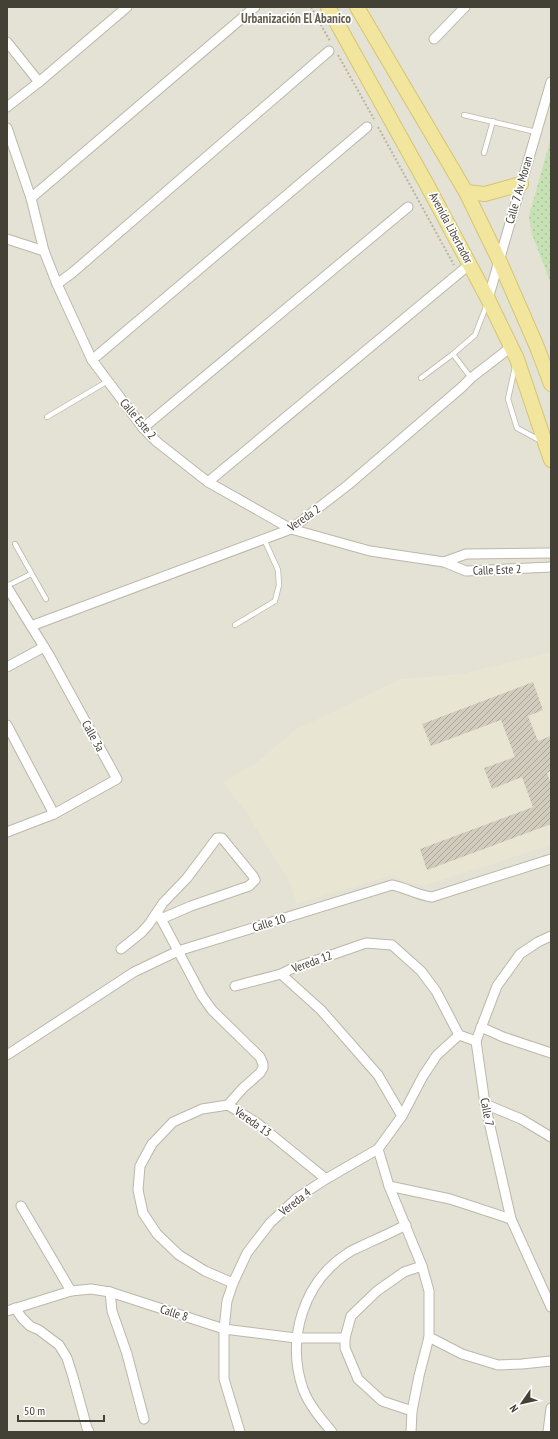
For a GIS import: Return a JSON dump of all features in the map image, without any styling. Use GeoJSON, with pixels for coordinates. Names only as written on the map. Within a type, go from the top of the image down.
{"type":"FeatureCollection","features":[{"type":"Feature","properties":{"kind":"main road","name":"Avenida Libertador"},"geometry":{"type":"LineString","coordinates":[[328,7],[426,182],[488,299],[514,353],[551,460]]}},
{"type":"Feature","properties":{"kind":"main road"},"geometry":{"type":"LineString","coordinates":[[357,7],[466,192],[499,260],[537,347],[551,384]]}},
{"type":"Feature","properties":{"kind":"main road"},"geometry":{"type":"LineString","coordinates":[[466,192],[485,194],[520,184]]}},
{"type":"Feature","properties":{"kind":"street"},"geometry":{"type":"LineString","coordinates":[[7,107],[39,82],[127,7]]}},
{"type":"Feature","properties":{"kind":"street"},"geometry":{"type":"LineString","coordinates":[[31,198],[255,7]]}},
{"type":"Feature","properties":{"kind":"street"},"geometry":{"type":"LineString","coordinates":[[434,39],[465,7]]}},
{"type":"Feature","properties":{"kind":"street"},"geometry":{"type":"LineString","coordinates":[[7,42],[39,82]]}},
{"type":"Feature","properties":{"kind":"street"},"geometry":{"type":"LineString","coordinates":[[57,284],[72,273],[332,49]]}},
{"type":"Feature","properties":{"kind":"street","name":"Calle 7 Av. Moran"},"geometry":{"type":"LineString","coordinates":[[488,299],[520,184],[551,82]]}},
{"type":"Feature","properties":{"kind":"street"},"geometry":{"type":"LineString","coordinates":[[92,360],[367,128]]}},
{"type":"Feature","properties":{"kind":"street","name":"Calle Este 2"},"geometry":{"type":"LineString","coordinates":[[7,129],[31,198],[44,251],[57,284],[92,360],[143,428],[157,442],[208,482],[291,529],[370,551],[444,562],[466,571],[551,568]]}},
{"type":"Feature","properties":{"kind":"street"},"geometry":{"type":"LineString","coordinates":[[143,428],[408,207]]}},
{"type":"Feature","properties":{"kind":"street"},"geometry":{"type":"LineString","coordinates":[[7,239],[44,251]]}},
{"type":"Feature","properties":{"kind":"street"},"geometry":{"type":"LineString","coordinates":[[208,482],[470,264]]}},
{"type":"Feature","properties":{"kind":"street","name":"Vereda 2"},"geometry":{"type":"LineString","coordinates":[[32,626],[291,529],[348,485],[471,378],[514,353]]}},
{"type":"Feature","properties":{"kind":"street","name":"Calle Este 2"},"geometry":{"type":"LineString","coordinates":[[444,562],[466,554],[551,553]]}},
{"type":"Feature","properties":{"kind":"street","name":"Calle 3a"},"geometry":{"type":"LineString","coordinates":[[7,587],[32,626],[117,779],[54,814],[7,832]]}},
{"type":"Feature","properties":{"kind":"street"},"geometry":{"type":"LineString","coordinates":[[7,667],[44,647]]}},
{"type":"Feature","properties":{"kind":"street"},"geometry":{"type":"LineString","coordinates":[[7,725],[54,814]]}},
{"type":"Feature","properties":{"kind":"street"},"geometry":{"type":"LineString","coordinates":[[121,949],[159,916],[249,886],[255,880],[253,876],[222,838],[217,838],[198,866],[163,903],[159,916],[202,996],[212,1010],[260,1057],[263,1064],[263,1068],[260,1073],[243,1088],[228,1105]]}},
{"type":"Feature","properties":{"kind":"street","name":"Calle 10"},"geometry":{"type":"LineString","coordinates":[[7,1055],[134,972],[178,951],[392,885],[402,887],[421,896],[432,897],[551,859]]}},
{"type":"Feature","properties":{"kind":"street","name":"Calle 7"},"geometry":{"type":"LineString","coordinates":[[550,1300],[511,1219],[484,1104],[476,1041],[497,986],[520,954],[538,942],[551,936]]}},
{"type":"Feature","properties":{"kind":"street","name":"Vereda 12"},"geometry":{"type":"LineString","coordinates":[[402,1116],[378,1075],[321,1010],[281,974],[291,969],[366,943],[392,945],[421,971],[436,991],[459,1035]]}},
{"type":"Feature","properties":{"kind":"street"},"geometry":{"type":"LineString","coordinates":[[235,986],[281,974]]}},
{"type":"Feature","properties":{"kind":"street"},"geometry":{"type":"LineString","coordinates":[[481,1027],[503,1037],[551,1054]]}},
{"type":"Feature","properties":{"kind":"street"},"geometry":{"type":"LineString","coordinates":[[459,1035],[476,1041]]}},
{"type":"Feature","properties":{"kind":"street","name":"Vereda 4"},"geometry":{"type":"LineString","coordinates":[[240,1432],[224,1379],[224,1329],[227,1301],[233,1283],[247,1253],[270,1223],[297,1198],[326,1179],[378,1149],[402,1116],[423,1076],[437,1055],[459,1035]]}},
{"type":"Feature","properties":{"kind":"street"},"geometry":{"type":"LineString","coordinates":[[484,1104],[521,1119],[551,1137]]}},
{"type":"Feature","properties":{"kind":"street","name":"Vereda 13"},"geometry":{"type":"LineString","coordinates":[[233,1283],[205,1271],[179,1255],[157,1234],[143,1213],[138,1190],[140,1166],[152,1144],[174,1122],[202,1109],[228,1105],[257,1123],[326,1179]]}},
{"type":"Feature","properties":{"kind":"street"},"geometry":{"type":"LineString","coordinates":[[378,1149],[389,1186],[422,1266],[429,1291],[429,1337],[412,1411],[411,1432]]}},
{"type":"Feature","properties":{"kind":"street"},"geometry":{"type":"LineString","coordinates":[[389,1186],[450,1199],[511,1219]]}},
{"type":"Feature","properties":{"kind":"street"},"geometry":{"type":"LineString","coordinates":[[21,1206],[71,1291]]}},
{"type":"Feature","properties":{"kind":"street"},"geometry":{"type":"LineString","coordinates":[[332,1432],[317,1415],[304,1390],[298,1366],[296,1338],[299,1320],[308,1298],[318,1281],[333,1264],[349,1252],[406,1225]]}},
{"type":"Feature","properties":{"kind":"street"},"geometry":{"type":"LineString","coordinates":[[412,1411],[382,1401],[358,1379],[345,1348],[345,1338],[351,1316],[377,1291],[404,1272],[422,1266]]}},
{"type":"Feature","properties":{"kind":"street","name":"Calle 8"},"geometry":{"type":"LineString","coordinates":[[11,1310],[71,1291],[91,1289],[110,1292],[224,1329],[296,1338],[345,1338]]}},
{"type":"Feature","properties":{"kind":"street"},"geometry":{"type":"LineString","coordinates":[[110,1292],[112,1311],[127,1354],[144,1419]]}},
{"type":"Feature","properties":{"kind":"street"},"geometry":{"type":"LineString","coordinates":[[11,1310],[30,1326],[39,1330],[59,1345],[67,1358],[74,1376],[86,1428],[89,1432]]}},
{"type":"Feature","properties":{"kind":"street"},"geometry":{"type":"LineString","coordinates":[[429,1337],[462,1354],[498,1365],[551,1361]]}},
{"type":"Feature","properties":{"kind":"street"},"geometry":{"type":"LineString","coordinates":[[548,1432],[551,1408]]}},
{"type":"Feature","properties":{"kind":"lane"},"geometry":{"type":"LineString","coordinates":[[464,115],[536,132]]}},
{"type":"Feature","properties":{"kind":"lane"},"geometry":{"type":"LineString","coordinates":[[484,153],[493,122]]}},
{"type":"Feature","properties":{"kind":"lane"},"geometry":{"type":"LineString","coordinates":[[421,378],[475,335],[488,299]]}},
{"type":"Feature","properties":{"kind":"lane"},"geometry":{"type":"LineString","coordinates":[[514,353],[508,399],[517,428],[546,444]]}},
{"type":"Feature","properties":{"kind":"lane"},"geometry":{"type":"LineString","coordinates":[[453,354],[471,378]]}},
{"type":"Feature","properties":{"kind":"lane"},"geometry":{"type":"LineString","coordinates":[[47,417],[108,381]]}},
{"type":"Feature","properties":{"kind":"lane"},"geometry":{"type":"LineString","coordinates":[[235,625],[275,601],[279,585],[278,570],[264,539]]}},
{"type":"Feature","properties":{"kind":"lane"},"geometry":{"type":"LineString","coordinates":[[15,544],[46,599]]}},
{"type":"Feature","properties":{"kind":"lane"},"geometry":{"type":"LineString","coordinates":[[7,587],[31,574]]}},
{"type":"Feature","properties":{"kind":"path"},"geometry":{"type":"LineString","coordinates":[[311,7],[332,49],[458,273]]}},
{"type":"Feature","properties":{"kind":"shaded area"},"geometry":{"type":"Polygon","coordinates":[[[7,7],[551,7],[551,1432],[7,1432],[7,7]]]}},
{"type":"Feature","properties":{"kind":"shaded area"},"geometry":{"type":"Polygon","coordinates":[[[551,652],[551,845],[423,886],[390,876],[296,904],[290,883],[246,812],[223,782],[256,763],[295,730],[400,679],[461,674],[551,652]]]}},
{"type":"Feature","properties":{"kind":"green space"},"geometry":{"type":"Polygon","coordinates":[[[551,138],[551,284],[532,234],[529,216],[551,138]]]}},
{"type":"Feature","properties":{"kind":"building"},"geometry":{"type":"Polygon","coordinates":[[[533,682],[543,710],[528,716],[538,741],[551,736],[551,771],[547,773],[551,784],[551,824],[427,870],[420,849],[533,807],[522,777],[492,789],[484,768],[515,757],[501,720],[431,746],[422,724],[533,682]]]}},
{"type":"Feature","properties":{"kind":"district","name":"Urbanización El Abanico"},"geometry":{"type":"Point","coordinates":[296,18]}}]}
